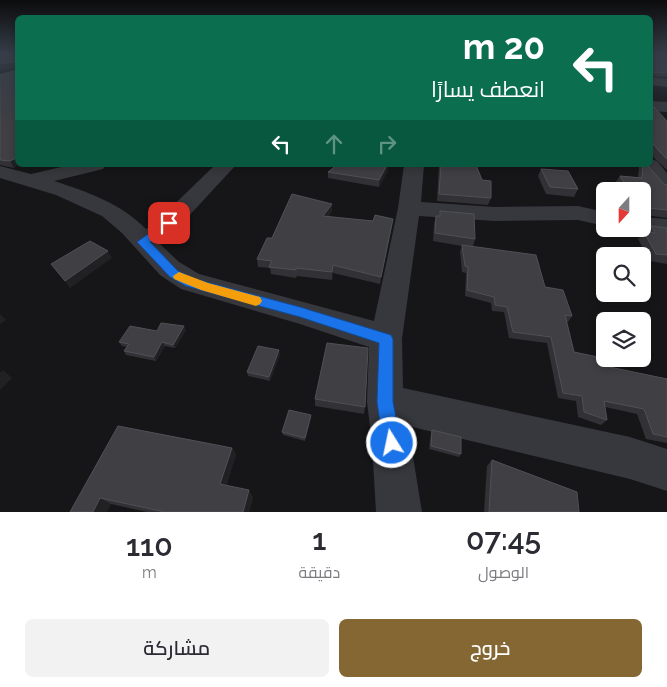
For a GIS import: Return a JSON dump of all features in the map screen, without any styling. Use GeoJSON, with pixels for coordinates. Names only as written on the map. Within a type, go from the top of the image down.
{"type":"FeatureCollection","features":[{"type":"Feature","properties":{"kind":"street"},"geometry":{"type":"LineString","coordinates":[[653,81],[667,82]]}},
{"type":"Feature","properties":{"kind":"street"},"geometry":{"type":"LineString","coordinates":[[653,106],[667,107]]}},
{"type":"Feature","properties":{"kind":"street"},"geometry":{"type":"LineString","coordinates":[[32,180],[87,167]]}},
{"type":"Feature","properties":{"kind":"street"},"geometry":{"type":"LineString","coordinates":[[80,198],[101,167]]}},
{"type":"Feature","properties":{"kind":"street"},"geometry":{"type":"LineString","coordinates":[[143,242],[164,228],[224,167]]}},
{"type":"Feature","properties":{"kind":"street"},"geometry":{"type":"LineString","coordinates":[[399,512],[392,443],[385,402],[386,339],[409,208],[414,167]]}},
{"type":"Feature","properties":{"kind":"street"},"geometry":{"type":"LineString","coordinates":[[652,167],[667,186]]}},
{"type":"Feature","properties":{"kind":"street"},"geometry":{"type":"LineString","coordinates":[[0,172],[32,180],[103,206],[120,218],[174,274],[191,282],[300,312],[386,339]]}},
{"type":"Feature","properties":{"kind":"street"},"geometry":{"type":"LineString","coordinates":[[409,208],[495,214],[578,213],[596,217]]}},
{"type":"Feature","properties":{"kind":"street"},"geometry":{"type":"LineString","coordinates":[[651,225],[667,226]]}},
{"type":"Feature","properties":{"kind":"street"},"geometry":{"type":"LineString","coordinates":[[385,402],[630,458],[667,470]]}},
{"type":"Feature","properties":{"kind":"building"},"geometry":{"type":"Polygon","coordinates":[[[0,77],[15,77],[15,158],[10,161],[0,160],[0,77]]]}},
{"type":"Feature","properties":{"kind":"building"},"geometry":{"type":"Polygon","coordinates":[[[653,107],[667,121],[667,159],[653,144],[653,107]]]}},
{"type":"Feature","properties":{"kind":"building"},"geometry":{"type":"Polygon","coordinates":[[[334,167],[386,167],[379,180],[328,172],[334,167]]]}},
{"type":"Feature","properties":{"kind":"building"},"geometry":{"type":"Polygon","coordinates":[[[441,167],[477,167],[482,180],[491,181],[491,198],[439,194],[441,167]]]}},
{"type":"Feature","properties":{"kind":"building"},"geometry":{"type":"Polygon","coordinates":[[[643,167],[649,167],[667,185],[667,210],[651,208],[651,182],[624,182],[620,176],[642,178],[643,167]]]}},
{"type":"Feature","properties":{"kind":"building"},"geometry":{"type":"Polygon","coordinates":[[[541,169],[568,171],[578,189],[550,187],[541,169]]]}},
{"type":"Feature","properties":{"kind":"building"},"geometry":{"type":"Polygon","coordinates":[[[292,194],[332,204],[323,216],[373,221],[375,215],[393,219],[381,277],[333,265],[332,272],[269,267],[272,261],[257,259],[267,238],[272,238],[292,194]]]}},
{"type":"Feature","properties":{"kind":"building"},"geometry":{"type":"Polygon","coordinates":[[[440,211],[474,214],[475,239],[435,233],[436,216],[440,216],[440,211]]]}},
{"type":"Feature","properties":{"kind":"building"},"geometry":{"type":"Polygon","coordinates":[[[651,226],[667,228],[667,255],[656,254],[647,238],[651,238],[651,233],[655,233],[651,226]]]}},
{"type":"Feature","properties":{"kind":"building"},"geometry":{"type":"Polygon","coordinates":[[[90,241],[108,251],[65,281],[51,264],[90,241]]]}},
{"type":"Feature","properties":{"kind":"building"},"geometry":{"type":"Polygon","coordinates":[[[462,245],[536,255],[545,287],[563,290],[572,316],[565,315],[574,352],[596,357],[596,367],[610,367],[667,379],[667,437],[653,434],[644,409],[604,401],[607,420],[584,412],[582,396],[563,393],[551,337],[513,332],[507,307],[495,305],[494,297],[467,290],[468,267],[465,266],[462,245]]]}},
{"type":"Feature","properties":{"kind":"building"},"geometry":{"type":"Polygon","coordinates":[[[161,323],[184,326],[173,345],[162,342],[154,357],[124,351],[129,344],[119,342],[130,326],[157,331],[161,323]]]}},
{"type":"Feature","properties":{"kind":"building"},"geometry":{"type":"Polygon","coordinates":[[[327,343],[368,348],[365,407],[315,399],[327,343]]]}},
{"type":"Feature","properties":{"kind":"building"},"geometry":{"type":"Polygon","coordinates":[[[258,346],[279,350],[269,377],[247,372],[258,346]]]}},
{"type":"Feature","properties":{"kind":"building"},"geometry":{"type":"Polygon","coordinates":[[[289,410],[311,415],[305,438],[282,432],[289,410]]]}},
{"type":"Feature","properties":{"kind":"building"},"geometry":{"type":"Polygon","coordinates":[[[118,426],[232,448],[220,484],[249,490],[243,512],[165,512],[100,498],[93,512],[70,512],[118,426]]]}},
{"type":"Feature","properties":{"kind":"building"},"geometry":{"type":"Polygon","coordinates":[[[432,430],[461,437],[461,454],[431,446],[432,430]]]}},
{"type":"Feature","properties":{"kind":"building"},"geometry":{"type":"Polygon","coordinates":[[[492,460],[577,492],[579,512],[489,512],[492,460]]]}},
{"type":"Feature","properties":{"kind":"slow traffic"},"geometry":{"type":"LineString","coordinates":[[179,276],[219,292],[256,301]]}},
{"type":"Feature","properties":{"kind":"route"},"geometry":{"type":"LineString","coordinates":[[169,223],[158,233],[143,242],[174,274],[219,292],[300,312],[386,339],[385,402],[392,443]]}}]}
